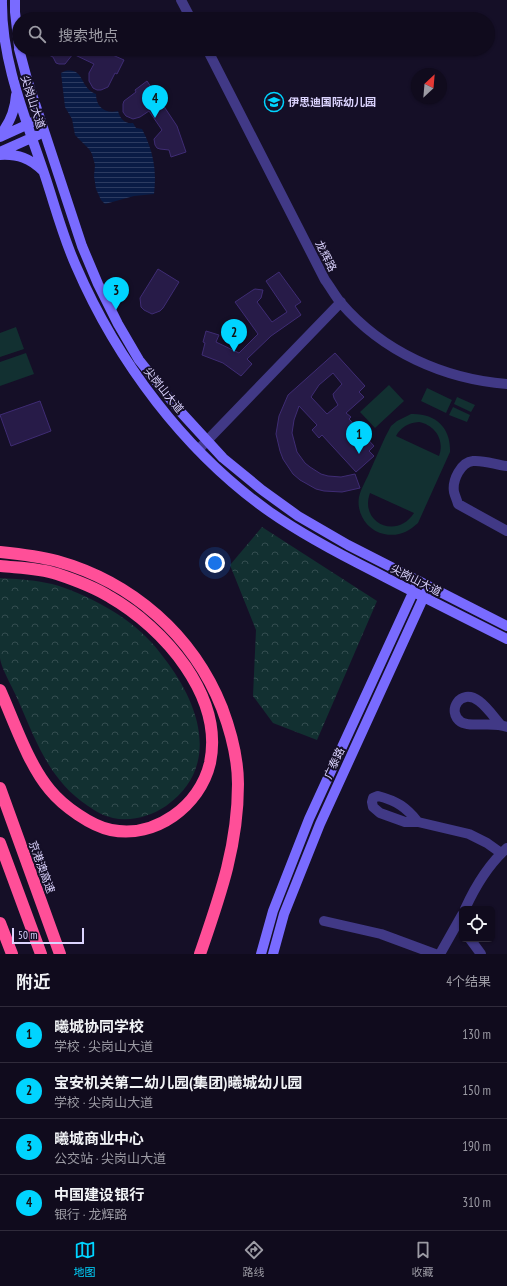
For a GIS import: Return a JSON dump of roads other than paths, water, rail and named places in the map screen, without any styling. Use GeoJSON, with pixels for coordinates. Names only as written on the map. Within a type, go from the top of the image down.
{"type":"FeatureCollection","features":[{"type":"Feature","properties":{"kind":"highway"},"geometry":{"type":"LineString","coordinates":[[0,552],[56,561],[84,571],[120,589],[143,603],[166,622],[186,645],[202,668],[217,696],[226,720],[235,752],[238,783],[237,813],[233,844],[227,871],[200,954]]}},
{"type":"Feature","properties":{"kind":"highway"},"geometry":{"type":"LineString","coordinates":[[0,566],[26,568],[55,573],[83,583],[110,597],[136,614],[158,632],[192,676],[204,701],[210,721],[212,742],[210,763],[203,783],[180,811],[163,823],[145,829],[127,832],[110,830],[91,822],[60,800],[49,789],[37,769],[0,690]]}},
{"type":"Feature","properties":{"kind":"highway","name":"京港澳高速"},"geometry":{"type":"LineString","coordinates":[[0,788],[60,954]]}},
{"type":"Feature","properties":{"kind":"highway"},"geometry":{"type":"LineString","coordinates":[[0,844],[41,954]]}},
{"type":"Feature","properties":{"kind":"highway"},"geometry":{"type":"LineString","coordinates":[[0,923],[12,954]]}},
{"type":"Feature","properties":{"kind":"main road","name":"尖岗山大道"},"geometry":{"type":"LineString","coordinates":[[2,0],[2,19],[6,48],[16,91],[74,264],[103,322],[120,352],[140,381],[198,450],[234,483],[270,512],[335,551],[507,639]]}},
{"type":"Feature","properties":{"kind":"main road","name":"尖岗山大道"},"geometry":{"type":"LineString","coordinates":[[15,0],[15,12]]}},
{"type":"Feature","properties":{"kind":"main road","name":"尖岗山大道"},"geometry":{"type":"LineString","coordinates":[[21,56],[82,246],[98,284],[115,319],[139,360],[168,396],[223,458],[242,475],[298,516],[348,545],[507,626]]}},
{"type":"Feature","properties":{"kind":"main road"},"geometry":{"type":"LineString","coordinates":[[0,136],[5,130],[12,116],[16,91]]}},
{"type":"Feature","properties":{"kind":"main road"},"geometry":{"type":"LineString","coordinates":[[0,136],[40,118]]}},
{"type":"Feature","properties":{"kind":"main road"},"geometry":{"type":"LineString","coordinates":[[0,153],[45,133]]}},
{"type":"Feature","properties":{"kind":"main road"},"geometry":{"type":"LineString","coordinates":[[0,153],[24,157],[44,172]]}},
{"type":"Feature","properties":{"kind":"main road","name":"广泰路"},"geometry":{"type":"LineString","coordinates":[[261,954],[274,911],[309,819],[418,581]]}},
{"type":"Feature","properties":{"kind":"main road","name":"广泰路"},"geometry":{"type":"LineString","coordinates":[[273,954],[284,914],[320,824],[429,586]]}},
{"type":"Feature","properties":{"kind":"street"},"geometry":{"type":"LineString","coordinates":[[181,0],[187,12]]}},
{"type":"Feature","properties":{"kind":"street","name":"龙辉路"},"geometry":{"type":"LineString","coordinates":[[210,56],[325,280],[341,302],[360,323],[382,340],[406,355],[431,367],[458,376],[486,382],[507,384]]}},
{"type":"Feature","properties":{"kind":"street"},"geometry":{"type":"LineString","coordinates":[[198,450],[341,302]]}},
{"type":"Feature","properties":{"kind":"street"},"geometry":{"type":"LineString","coordinates":[[507,466],[472,460],[462,466],[456,477],[454,491],[458,504],[507,531]]}},
{"type":"Feature","properties":{"kind":"street"},"geometry":{"type":"LineString","coordinates":[[418,822],[469,834],[504,851],[486,872],[466,906]]}},
{"type":"Feature","properties":{"kind":"street"},"geometry":{"type":"LineString","coordinates":[[324,920],[381,934],[435,954]]}},
{"type":"Feature","properties":{"kind":"street"},"geometry":{"type":"LineString","coordinates":[[440,954],[459,928]]}},
{"type":"Feature","properties":{"kind":"street"},"geometry":{"type":"LineString","coordinates":[[472,942],[481,954]]}},
{"type":"Feature","properties":{"kind":"water"},"geometry":{"type":"Polygon","coordinates":[[[65,71],[76,72],[79,75],[87,87],[96,94],[96,99],[102,108],[113,112],[118,111],[123,120],[128,123],[133,123],[136,128],[142,129],[149,145],[153,160],[155,177],[154,194],[134,196],[105,204],[101,200],[96,189],[94,176],[95,165],[92,154],[75,135],[72,119],[65,107],[61,73],[65,71]]]}},
{"type":"Feature","properties":{"kind":"place","name":"伊思迪国际幼儿园"},"geometry":{"type":"Point","coordinates":[274,102]}},
{"type":"Feature","properties":{"kind":"place","name":"中国建设银行"},"geometry":{"type":"Point","coordinates":[155,118]}},
{"type":"Feature","properties":{"kind":"place","name":"曦城商业中心"},"geometry":{"type":"Point","coordinates":[116,310]}},
{"type":"Feature","properties":{"kind":"place","name":"宝安机关第二幼儿园(集团)曦城幼儿园"},"geometry":{"type":"Point","coordinates":[234,352]}},
{"type":"Feature","properties":{"kind":"place","name":"曦城协同学校"},"geometry":{"type":"Point","coordinates":[359,454]}}]}
